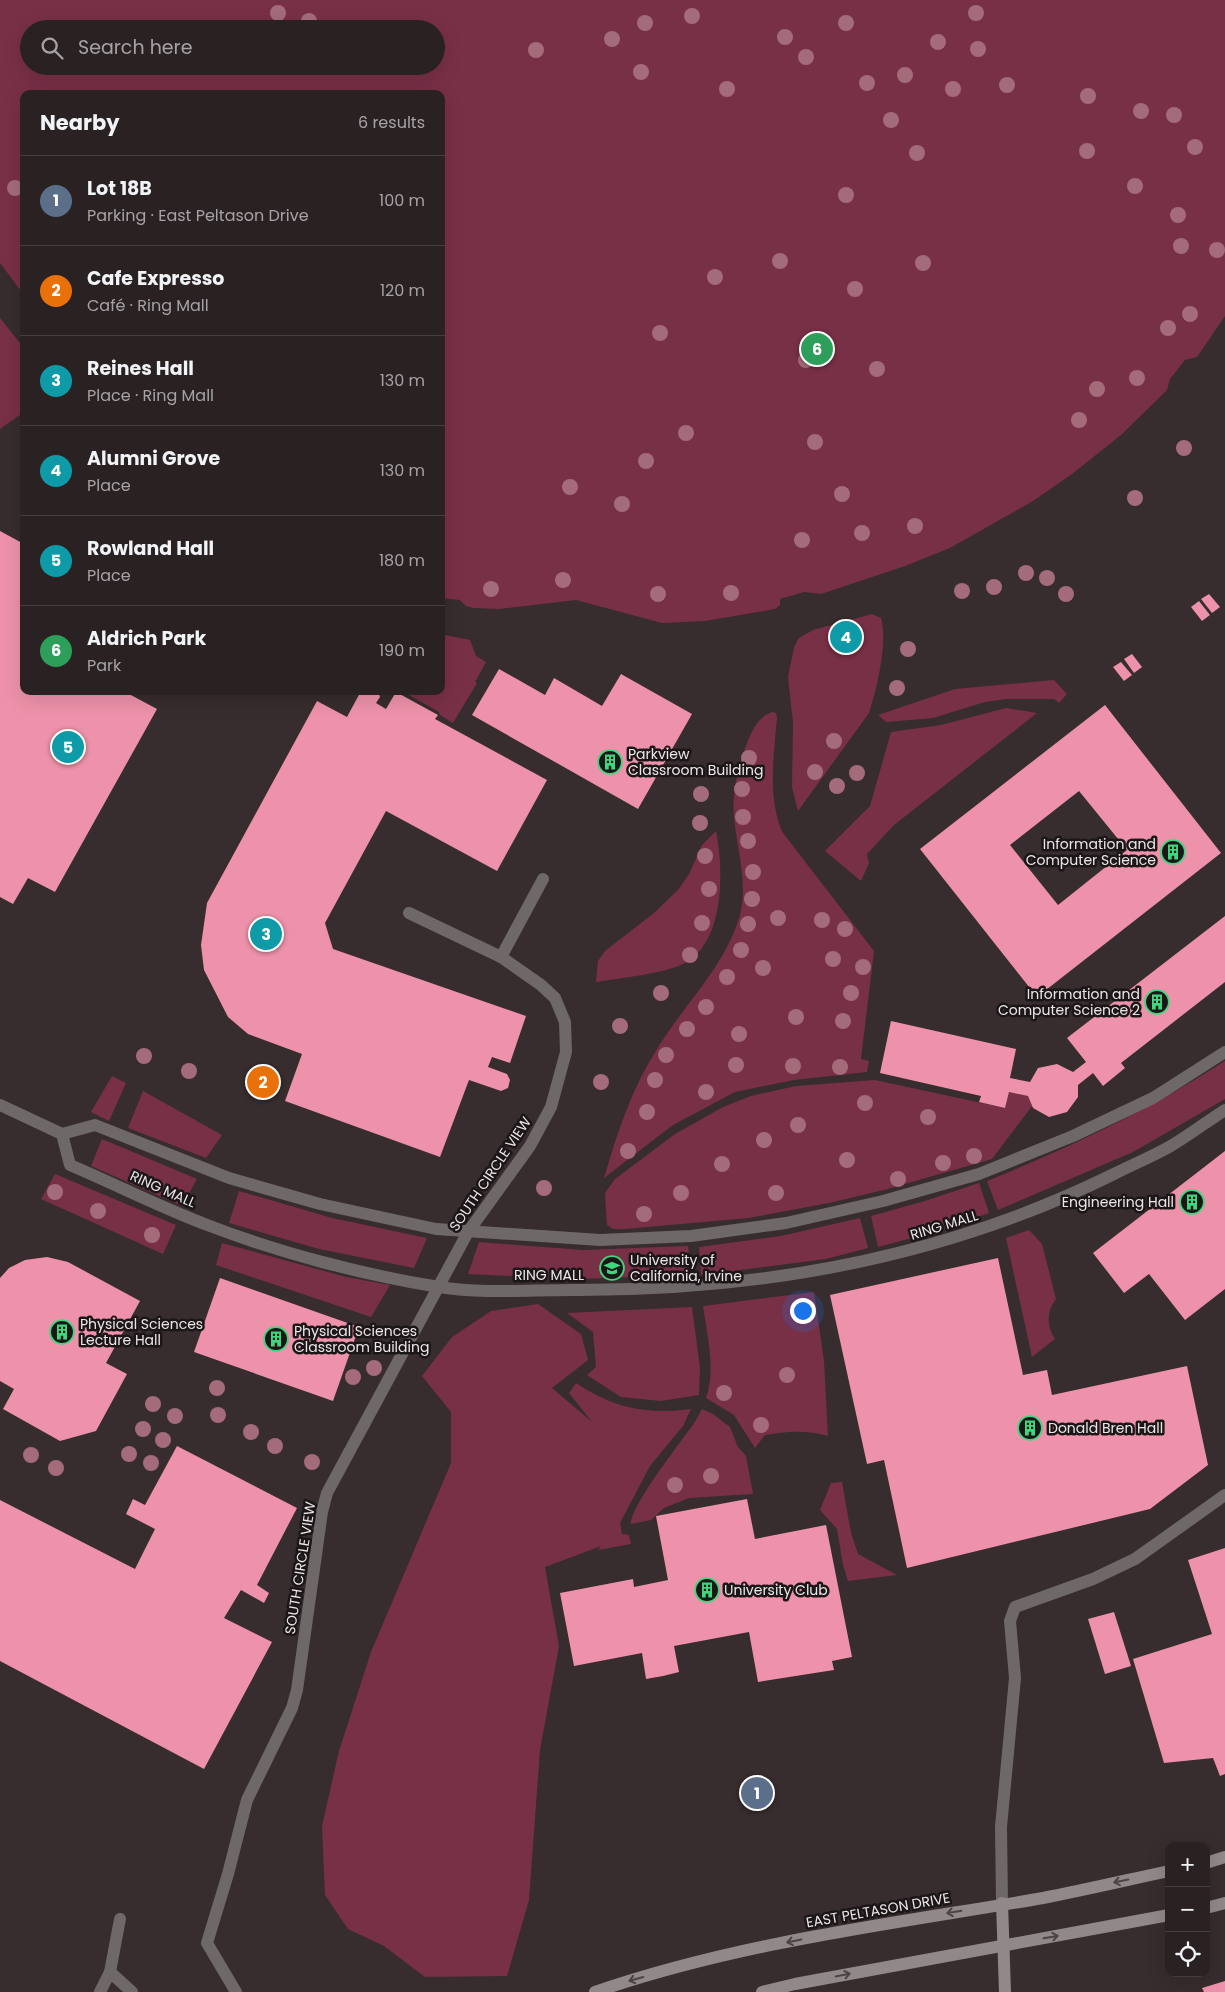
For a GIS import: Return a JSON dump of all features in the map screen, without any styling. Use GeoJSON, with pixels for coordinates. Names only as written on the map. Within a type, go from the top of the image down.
{"type":"FeatureCollection","features":[{"type":"Feature","properties":{"kind":"main road"},"geometry":{"type":"LineString","coordinates":[[1210,1862],[1225,1857]]}},
{"type":"Feature","properties":{"kind":"main road","name":"EAST PELTASON DRIVE"},"geometry":{"type":"LineString","coordinates":[[595,1992],[712,1957],[1002,1903],[1043,1898],[1165,1872]]}},
{"type":"Feature","properties":{"kind":"main road"},"geometry":{"type":"LineString","coordinates":[[1002,1903],[1004,1992]]}},
{"type":"Feature","properties":{"kind":"main road"},"geometry":{"type":"LineString","coordinates":[[1210,1907],[1225,1903]]}},
{"type":"Feature","properties":{"kind":"main road"},"geometry":{"type":"LineString","coordinates":[[762,1992],[1165,1916]]}},
{"type":"Feature","properties":{"kind":"street"},"geometry":{"type":"LineString","coordinates":[[501,957],[543,879]]}},
{"type":"Feature","properties":{"kind":"street","name":"SOUTH CIRCLE VIEW"},"geometry":{"type":"LineString","coordinates":[[236,1992],[207,1943],[228,1874],[247,1800],[292,1708],[298,1690],[322,1512],[327,1493],[468,1232],[530,1146],[551,1107],[566,1052],[565,1022],[555,998],[501,957],[409,913]]}},
{"type":"Feature","properties":{"kind":"street"},"geometry":{"type":"LineString","coordinates":[[0,1105],[62,1134],[94,1125],[229,1178],[320,1204],[436,1229],[600,1240],[691,1236],[786,1223],[862,1206],[979,1174],[1073,1136],[1154,1098],[1225,1052]]}},
{"type":"Feature","properties":{"kind":"street","name":"RING MALL"},"geometry":{"type":"LineString","coordinates":[[62,1134],[70,1165],[210,1226],[310,1258],[439,1287],[464,1290],[597,1290],[694,1286],[816,1272],[919,1249],[1023,1215],[1061,1200],[1168,1147],[1225,1110]]}},
{"type":"Feature","properties":{"kind":"street"},"geometry":{"type":"LineString","coordinates":[[1002,1903],[1001,1827],[1015,1678],[1010,1621],[1015,1607],[1092,1579],[1135,1559],[1225,1495]]}},
{"type":"Feature","properties":{"kind":"street"},"geometry":{"type":"LineString","coordinates":[[100,1992],[110,1972],[120,1919]]}},
{"type":"Feature","properties":{"kind":"street"},"geometry":{"type":"LineString","coordinates":[[110,1972],[132,1992]]}},
{"type":"Feature","properties":{"kind":"shaded area"},"geometry":{"type":"Polygon","coordinates":[[[0,0],[1225,0],[1225,316],[1197,357],[1185,360],[1170,379],[1167,390],[1121,435],[1072,474],[1033,501],[950,548],[905,566],[821,594],[804,592],[780,599],[780,605],[775,609],[705,621],[662,623],[576,600],[499,609],[474,608],[466,606],[460,600],[445,598],[445,90],[20,90],[20,290],[0,263],[0,0]]]}},
{"type":"Feature","properties":{"kind":"shaded area"},"geometry":{"type":"Polygon","coordinates":[[[0,318],[20,343],[20,415],[0,429],[0,318]]]}},
{"type":"Feature","properties":{"kind":"shaded area"},"geometry":{"type":"Polygon","coordinates":[[[872,614],[881,618],[883,640],[878,679],[869,713],[798,811],[792,787],[793,723],[788,677],[794,647],[799,638],[813,630],[872,614]]]}},
{"type":"Feature","properties":{"kind":"shaded area"},"geometry":{"type":"Polygon","coordinates":[[[445,635],[470,640],[476,656],[486,662],[475,682],[477,683],[453,723],[440,715],[439,712],[409,695],[445,695],[445,635]]]}},
{"type":"Feature","properties":{"kind":"shaded area"},"geometry":{"type":"Polygon","coordinates":[[[1054,680],[1067,694],[1059,703],[1054,699],[1006,699],[985,702],[933,718],[886,722],[878,715],[955,689],[1054,680]]]}},
{"type":"Feature","properties":{"kind":"shaded area"},"geometry":{"type":"Polygon","coordinates":[[[1006,708],[1037,713],[894,825],[867,854],[869,863],[861,881],[825,851],[870,806],[891,732],[941,725],[1006,708]]]}},
{"type":"Feature","properties":{"kind":"shaded area"},"geometry":{"type":"Polygon","coordinates":[[[772,712],[776,713],[777,718],[773,762],[773,792],[778,820],[783,833],[874,951],[861,1059],[869,1061],[867,1072],[794,1080],[735,1092],[673,1125],[604,1178],[626,1111],[640,1079],[668,1032],[715,968],[725,951],[740,915],[743,890],[734,817],[736,780],[753,729],[763,717],[772,712]]]}},
{"type":"Feature","properties":{"kind":"shaded area"},"geometry":{"type":"Polygon","coordinates":[[[716,831],[720,865],[718,905],[714,923],[707,940],[697,954],[683,964],[664,970],[596,982],[598,961],[605,951],[654,913],[678,890],[689,874],[702,845],[716,831]]]}},
{"type":"Feature","properties":{"kind":"shaded area"},"geometry":{"type":"Polygon","coordinates":[[[1225,1061],[1225,1099],[1133,1152],[998,1210],[987,1181],[1109,1127],[1168,1096],[1225,1061]]]}},
{"type":"Feature","properties":{"kind":"shaded area"},"geometry":{"type":"Polygon","coordinates":[[[112,1076],[126,1083],[109,1121],[91,1112],[112,1076]]]}},
{"type":"Feature","properties":{"kind":"shaded area"},"geometry":{"type":"Polygon","coordinates":[[[875,1080],[1005,1108],[1009,1092],[1028,1096],[1032,1106],[992,1159],[884,1190],[829,1203],[749,1218],[625,1229],[613,1229],[607,1225],[605,1193],[615,1179],[675,1134],[723,1107],[751,1096],[796,1086],[875,1080]]]}},
{"type":"Feature","properties":{"kind":"shaded area"},"geometry":{"type":"Polygon","coordinates":[[[143,1091],[222,1135],[206,1158],[128,1128],[143,1091]]]}},
{"type":"Feature","properties":{"kind":"shaded area"},"geometry":{"type":"Polygon","coordinates":[[[102,1139],[197,1179],[182,1206],[91,1166],[102,1139]]]}},
{"type":"Feature","properties":{"kind":"shaded area"},"geometry":{"type":"Polygon","coordinates":[[[55,1174],[176,1225],[163,1254],[41,1199],[55,1174]]]}},
{"type":"Feature","properties":{"kind":"shaded area"},"geometry":{"type":"Polygon","coordinates":[[[979,1183],[989,1213],[934,1232],[878,1247],[871,1216],[979,1183]]]}},
{"type":"Feature","properties":{"kind":"shaded area"},"geometry":{"type":"Polygon","coordinates":[[[239,1191],[332,1218],[427,1238],[414,1268],[319,1249],[229,1223],[239,1191]]]}},
{"type":"Feature","properties":{"kind":"shaded area"},"geometry":{"type":"Polygon","coordinates":[[[860,1218],[868,1248],[826,1259],[701,1275],[699,1247],[781,1236],[860,1218]]]}},
{"type":"Feature","properties":{"kind":"shaded area"},"geometry":{"type":"Polygon","coordinates":[[[1029,1230],[1042,1244],[1056,1299],[1049,1314],[1050,1330],[1055,1339],[1032,1357],[1006,1238],[1029,1230]]]}},
{"type":"Feature","properties":{"kind":"shaded area"},"geometry":{"type":"Polygon","coordinates":[[[479,1242],[583,1250],[688,1246],[691,1275],[579,1279],[468,1274],[479,1242]]]}},
{"type":"Feature","properties":{"kind":"shaded area"},"geometry":{"type":"Polygon","coordinates":[[[222,1243],[346,1277],[390,1285],[371,1317],[216,1265],[222,1243]]]}},
{"type":"Feature","properties":{"kind":"shaded area"},"geometry":{"type":"Polygon","coordinates":[[[814,1292],[824,1361],[828,1436],[805,1432],[765,1435],[755,1448],[734,1415],[706,1398],[709,1387],[710,1364],[703,1306],[814,1292]]]}},
{"type":"Feature","properties":{"kind":"shaded area"},"geometry":{"type":"Polygon","coordinates":[[[538,1304],[581,1334],[588,1360],[552,1388],[592,1422],[569,1393],[576,1383],[603,1398],[631,1408],[660,1411],[691,1409],[683,1426],[650,1466],[620,1523],[622,1534],[629,1535],[631,1544],[598,1550],[601,1546],[545,1567],[559,1646],[540,1750],[529,1900],[507,1976],[425,1977],[384,1946],[348,1929],[325,1895],[322,1826],[339,1751],[371,1652],[451,1463],[451,1412],[422,1376],[452,1337],[491,1311],[538,1304]]]}},
{"type":"Feature","properties":{"kind":"shaded area"},"geometry":{"type":"Polygon","coordinates":[[[692,1307],[700,1368],[699,1395],[661,1401],[621,1397],[587,1375],[596,1367],[593,1332],[567,1313],[692,1307]]]}},
{"type":"Feature","properties":{"kind":"shaded area"},"geometry":{"type":"Polygon","coordinates":[[[702,1409],[713,1414],[730,1427],[738,1447],[746,1456],[753,1494],[689,1498],[664,1508],[651,1520],[631,1524],[639,1502],[702,1409]]]}},
{"type":"Feature","properties":{"kind":"shaded area"},"geometry":{"type":"Polygon","coordinates":[[[842,1482],[851,1533],[858,1554],[897,1575],[848,1581],[843,1565],[837,1529],[820,1510],[831,1483],[842,1482]]]}},
{"type":"Feature","properties":{"kind":"building"},"geometry":{"type":"Polygon","coordinates":[[[0,531],[20,542],[20,695],[131,695],[157,709],[55,892],[28,878],[13,904],[0,897],[0,531]]]}},
{"type":"Feature","properties":{"kind":"building"},"geometry":{"type":"Polygon","coordinates":[[[1209,594],[1220,607],[1212,613],[1201,599],[1209,594]]]}},
{"type":"Feature","properties":{"kind":"building"},"geometry":{"type":"Polygon","coordinates":[[[1199,601],[1210,615],[1202,621],[1191,607],[1199,601]]]}},
{"type":"Feature","properties":{"kind":"building"},"geometry":{"type":"Polygon","coordinates":[[[1132,654],[1142,667],[1134,673],[1124,659],[1132,654]]]}},
{"type":"Feature","properties":{"kind":"building"},"geometry":{"type":"Polygon","coordinates":[[[1121,662],[1132,675],[1124,681],[1113,667],[1121,662]]]}},
{"type":"Feature","properties":{"kind":"building","name":"Parkview Classroom Building"},"geometry":{"type":"Polygon","coordinates":[[[499,669],[545,695],[554,678],[602,706],[621,674],[692,714],[638,809],[472,715],[499,669]]]}},
{"type":"Feature","properties":{"kind":"building"},"geometry":{"type":"Polygon","coordinates":[[[359,695],[379,695],[376,703],[386,709],[394,695],[401,695],[438,715],[435,719],[547,780],[497,871],[386,811],[325,923],[333,949],[526,1016],[510,1063],[492,1057],[488,1067],[507,1074],[510,1080],[508,1088],[501,1091],[469,1080],[440,1157],[285,1101],[302,1054],[248,1034],[228,1017],[204,970],[201,945],[207,903],[317,701],[347,717],[359,695]]]}},
{"type":"Feature","properties":{"kind":"building","name":"Information and Computer Science"},"geometry":{"type":"Polygon","coordinates":[[[1105,705],[1221,853],[1037,997],[920,849],[1105,705]],[[1079,791],[1010,845],[1058,905],[1127,850],[1079,791]]]}},
{"type":"Feature","properties":{"kind":"building","name":"Information and Computer Science 2"},"geometry":{"type":"Polygon","coordinates":[[[1225,916],[1225,982],[1121,1063],[1125,1068],[1103,1086],[1093,1073],[1078,1085],[1078,1097],[1067,1112],[1049,1117],[1033,1108],[1028,1096],[1009,1092],[1005,1108],[979,1102],[981,1096],[880,1073],[891,1021],[1016,1049],[1010,1078],[1030,1082],[1038,1068],[1057,1064],[1073,1072],[1086,1062],[1067,1038],[1225,916]]]}},
{"type":"Feature","properties":{"kind":"building","name":"Engineering Hall"},"geometry":{"type":"Polygon","coordinates":[[[1225,1151],[1225,1289],[1185,1320],[1149,1274],[1124,1293],[1093,1253],[1225,1151]]]}},
{"type":"Feature","properties":{"kind":"building","name":"Physical Sciences Lecture Hall"},"geometry":{"type":"Polygon","coordinates":[[[47,1257],[68,1262],[140,1301],[106,1363],[127,1374],[96,1431],[60,1441],[3,1409],[14,1389],[0,1381],[0,1278],[9,1268],[25,1260],[47,1257]]]}},
{"type":"Feature","properties":{"kind":"building","name":"Donald Bren Hall"},"geometry":{"type":"Polygon","coordinates":[[[998,1258],[1023,1375],[1047,1370],[1052,1395],[1187,1366],[1208,1465],[1150,1509],[907,1568],[884,1460],[867,1464],[830,1295],[998,1258]]]}},
{"type":"Feature","properties":{"kind":"building","name":"Physical Sciences Classroom Building"},"geometry":{"type":"Polygon","coordinates":[[[220,1278],[359,1327],[333,1401],[194,1352],[220,1278]]]}},
{"type":"Feature","properties":{"kind":"building"},"geometry":{"type":"Polygon","coordinates":[[[177,1446],[297,1508],[257,1585],[269,1593],[264,1603],[241,1590],[224,1618],[272,1642],[204,1769],[0,1661],[0,1500],[135,1569],[155,1529],[126,1514],[133,1499],[145,1505],[177,1446]]]}},
{"type":"Feature","properties":{"kind":"building","name":"University Club"},"geometry":{"type":"Polygon","coordinates":[[[747,1499],[755,1539],[826,1525],[852,1657],[832,1661],[834,1670],[758,1682],[749,1632],[674,1646],[679,1672],[663,1676],[646,1679],[642,1653],[574,1666],[560,1593],[633,1579],[634,1587],[668,1580],[656,1516],[747,1499]]]}},
{"type":"Feature","properties":{"kind":"building"},"geometry":{"type":"Polygon","coordinates":[[[1225,1548],[1225,1774],[1220,1776],[1213,1758],[1164,1763],[1133,1659],[1212,1634],[1188,1560],[1225,1548]]]}},
{"type":"Feature","properties":{"kind":"building"},"geometry":{"type":"Polygon","coordinates":[[[1114,1612],[1131,1666],[1105,1674],[1088,1619],[1114,1612]]]}},
{"type":"Feature","properties":{"kind":"building"},"geometry":{"type":"Polygon","coordinates":[[[1225,1981],[1225,1992],[1204,1992],[1202,1988],[1225,1981]]]}},
{"type":"Feature","properties":{"kind":"place","name":"Aldrich Park"},"geometry":{"type":"Point","coordinates":[817,349]}},
{"type":"Feature","properties":{"kind":"place","name":"Alumni Grove"},"geometry":{"type":"Point","coordinates":[846,637]}},
{"type":"Feature","properties":{"kind":"place","name":"Rowland Hall"},"geometry":{"type":"Point","coordinates":[68,747]}},
{"type":"Feature","properties":{"kind":"place","name":"Parkview Classroom Building"},"geometry":{"type":"Point","coordinates":[610,762]}},
{"type":"Feature","properties":{"kind":"place","name":"Information and Computer Science"},"geometry":{"type":"Point","coordinates":[1173,852]}},
{"type":"Feature","properties":{"kind":"place","name":"Reines Hall"},"geometry":{"type":"Point","coordinates":[266,934]}},
{"type":"Feature","properties":{"kind":"place","name":"Information and Computer Science 2"},"geometry":{"type":"Point","coordinates":[1157,1002]}},
{"type":"Feature","properties":{"kind":"place","name":"Cafe Expresso"},"geometry":{"type":"Point","coordinates":[263,1082]}},
{"type":"Feature","properties":{"kind":"place","name":"Engineering Hall"},"geometry":{"type":"Point","coordinates":[1192,1202]}},
{"type":"Feature","properties":{"kind":"place","name":"University of California, Irvine"},"geometry":{"type":"Point","coordinates":[612,1268]}},
{"type":"Feature","properties":{"kind":"place","name":"Physical Sciences Lecture Hall"},"geometry":{"type":"Point","coordinates":[62,1332]}},
{"type":"Feature","properties":{"kind":"place","name":"Physical Sciences Classroom Building"},"geometry":{"type":"Point","coordinates":[276,1339]}},
{"type":"Feature","properties":{"kind":"place","name":"Donald Bren Hall"},"geometry":{"type":"Point","coordinates":[1030,1428]}},
{"type":"Feature","properties":{"kind":"place","name":"University Club"},"geometry":{"type":"Point","coordinates":[707,1590]}},
{"type":"Feature","properties":{"kind":"place","name":"Lot 18B"},"geometry":{"type":"Point","coordinates":[757,1793]}}]}
